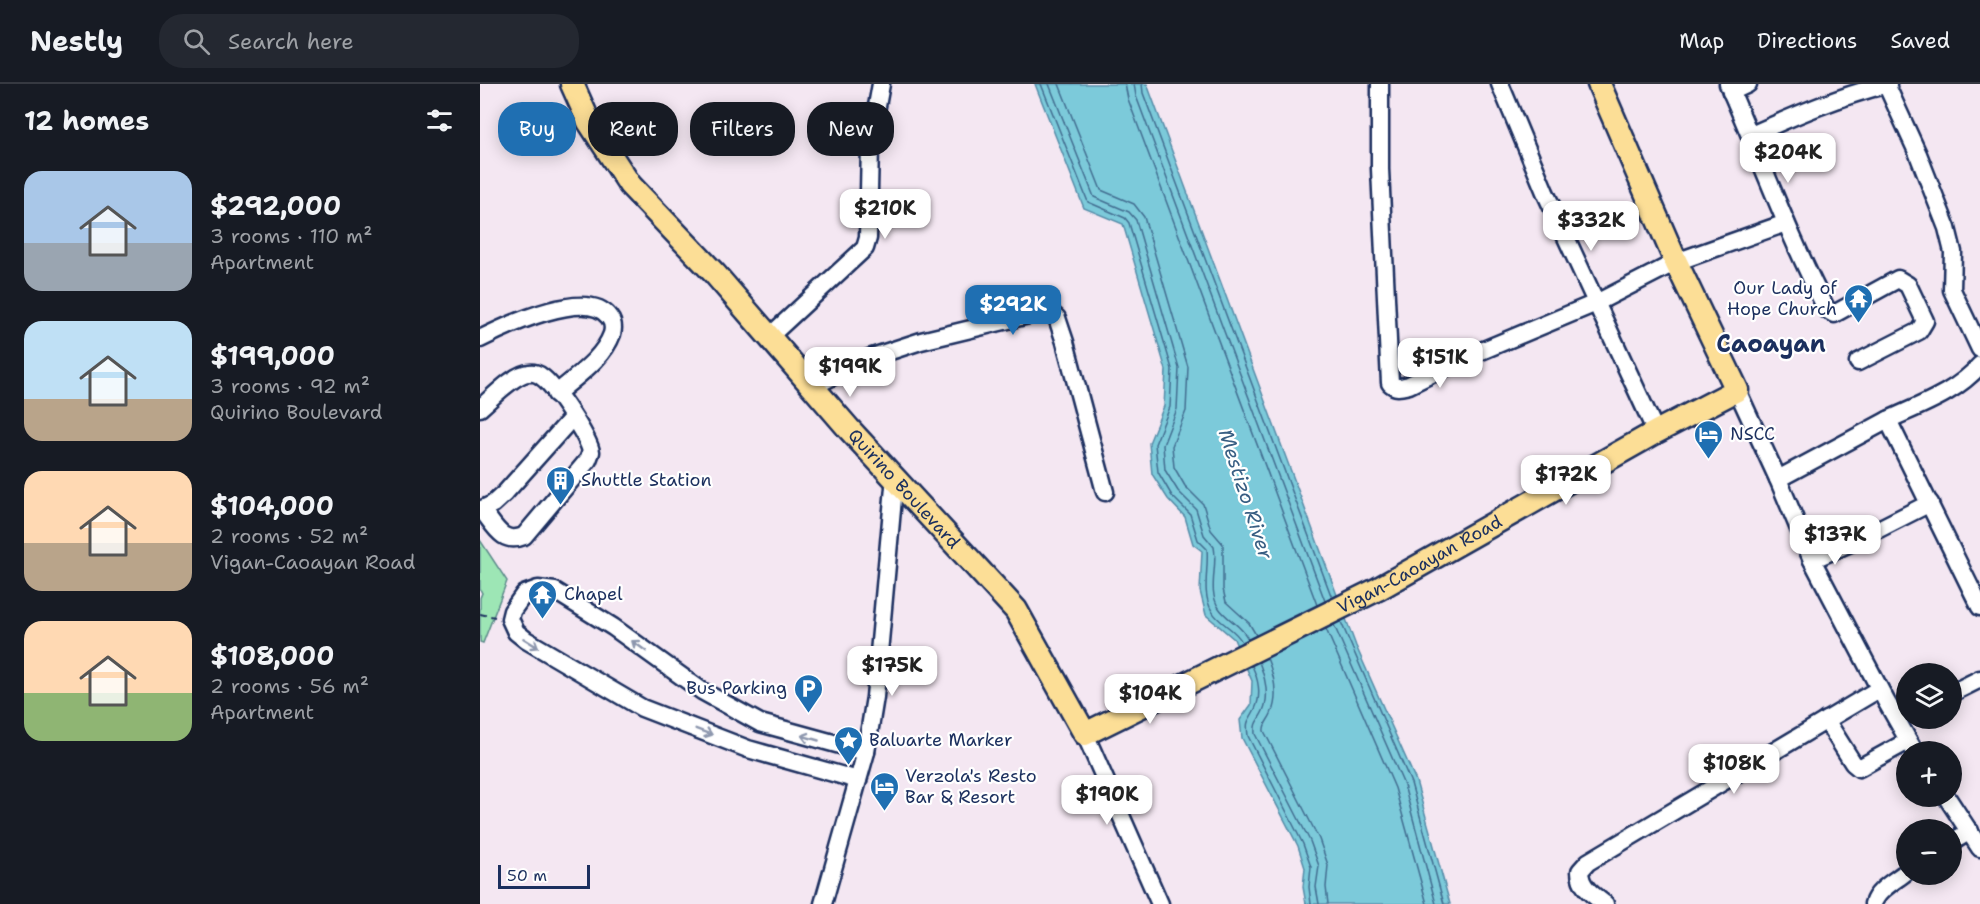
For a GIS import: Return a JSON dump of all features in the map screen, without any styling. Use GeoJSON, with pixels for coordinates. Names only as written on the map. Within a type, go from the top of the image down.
{"type":"FeatureCollection","features":[{"type":"Feature","properties":{"kind":"main road","name":"Quirino Boulevard"},"geometry":{"type":"LineString","coordinates":[[572,84],[589,122],[630,185],[715,274],[849,429],[895,476],[1016,610],[1085,734]]}},
{"type":"Feature","properties":{"kind":"main road"},"geometry":{"type":"LineString","coordinates":[[1599,84],[1676,262],[1737,390]]}},
{"type":"Feature","properties":{"kind":"main road","name":"Vigan-Caoayan Road"},"geometry":{"type":"LineString","coordinates":[[1085,734],[1378,589],[1656,432],[1737,390]]}},
{"type":"Feature","properties":{"kind":"street"},"geometry":{"type":"LineString","coordinates":[[770,336],[865,248],[868,238],[870,145],[881,84]]}},
{"type":"Feature","properties":{"kind":"street"},"geometry":{"type":"LineString","coordinates":[[1380,84],[1380,169],[1390,383],[1394,387],[1409,385],[1462,359],[1596,303],[1676,262],[1786,223]]}},
{"type":"Feature","properties":{"kind":"street"},"geometry":{"type":"LineString","coordinates":[[1500,84],[1545,192],[1656,432]]}},
{"type":"Feature","properties":{"kind":"street"},"geometry":{"type":"LineString","coordinates":[[1748,84],[1730,88],[1786,223],[1827,310],[1834,315],[1898,279],[1908,285],[1925,321],[1919,331],[1858,362]]}},
{"type":"Feature","properties":{"kind":"street"},"geometry":{"type":"LineString","coordinates":[[1751,135],[1812,108],[1886,84],[1918,154],[1947,228],[1953,252],[1952,290],[1980,349]]}},
{"type":"Feature","properties":{"kind":"street"},"geometry":{"type":"LineString","coordinates":[[480,339],[501,328],[560,308],[595,307],[607,313],[613,322],[610,339],[600,354],[556,394]]}},
{"type":"Feature","properties":{"kind":"street"},"geometry":{"type":"LineString","coordinates":[[814,386],[869,358],[921,341],[1033,314],[1051,313],[1057,318],[1065,342],[1105,492]]}},
{"type":"Feature","properties":{"kind":"street"},"geometry":{"type":"LineString","coordinates":[[1778,478],[1888,420],[1943,395],[1980,365]]}},
{"type":"Feature","properties":{"kind":"street"},"geometry":{"type":"LineString","coordinates":[[480,408],[522,374],[536,374],[543,377],[556,394],[590,444],[591,452],[588,460],[524,536],[515,540],[507,538],[481,510],[493,504],[505,493],[572,418]]}},
{"type":"Feature","properties":{"kind":"street"},"geometry":{"type":"LineString","coordinates":[[1737,390],[1778,478],[1812,560],[1879,689],[1896,710]]}},
{"type":"Feature","properties":{"kind":"street"},"geometry":{"type":"LineString","coordinates":[[1888,420],[1980,607]]}},
{"type":"Feature","properties":{"kind":"street"},"geometry":{"type":"LineString","coordinates":[[823,904],[866,752],[875,697],[895,476]]}},
{"type":"Feature","properties":{"kind":"street"},"geometry":{"type":"LineString","coordinates":[[1812,560],[1930,503]]}},
{"type":"Feature","properties":{"kind":"street"},"geometry":{"type":"LineString","coordinates":[[858,780],[748,748],[642,708],[526,640],[516,632],[510,619],[512,611],[524,594],[538,589],[555,591],[613,627],[702,691],[760,723],[866,752]]}},
{"type":"Feature","properties":{"kind":"street"},"geometry":{"type":"LineString","coordinates":[[1962,688],[1980,679]]}},
{"type":"Feature","properties":{"kind":"street"},"geometry":{"type":"LineString","coordinates":[[1605,904],[1584,886],[1580,878],[1580,871],[1588,862],[1879,689]]}},
{"type":"Feature","properties":{"kind":"street"},"geometry":{"type":"LineString","coordinates":[[1826,720],[1853,763],[1859,768],[1896,753]]}},
{"type":"Feature","properties":{"kind":"street","name":"Quirino Boulevard"},"geometry":{"type":"LineString","coordinates":[[1085,734],[1160,904]]}},
{"type":"Feature","properties":{"kind":"street"},"geometry":{"type":"LineString","coordinates":[[1954,807],[1980,848]]}},
{"type":"Feature","properties":{"kind":"street"},"geometry":{"type":"LineString","coordinates":[[1962,836],[1970,831]]}},
{"type":"Feature","properties":{"kind":"street"},"geometry":{"type":"LineString","coordinates":[[1872,904],[1884,889],[1896,880]]}},
{"type":"Feature","properties":{"kind":"path"},"geometry":{"type":"LineString","coordinates":[[480,614],[510,619]]}},
{"type":"Feature","properties":{"kind":"green space"},"geometry":{"type":"Polygon","coordinates":[[[480,540],[507,581],[483,643],[480,642],[482,593],[480,589],[480,540]]]}},
{"type":"Feature","properties":{"kind":"water","name":"Mestizo River"},"geometry":{"type":"Polygon","coordinates":[[[1035,84],[1147,84],[1356,646],[1416,781],[1450,904],[1306,904],[1303,887],[1305,868],[1298,846],[1242,738],[1240,720],[1251,705],[1252,681],[1234,639],[1206,615],[1200,591],[1202,551],[1193,544],[1185,517],[1168,499],[1152,474],[1149,443],[1164,406],[1166,370],[1123,224],[1084,208],[1035,84]]]}},
{"type":"Feature","properties":{"kind":"place","name":"Our Lady of Hope Church"},"geometry":{"type":"Point","coordinates":[1858,324]}},
{"type":"Feature","properties":{"kind":"place","name":"NSCC"},"geometry":{"type":"Point","coordinates":[1709,460]}},
{"type":"Feature","properties":{"kind":"place","name":"Shuttle Station"},"geometry":{"type":"Point","coordinates":[560,506]}},
{"type":"Feature","properties":{"kind":"place","name":"Chapel"},"geometry":{"type":"Point","coordinates":[543,620]}},
{"type":"Feature","properties":{"kind":"place","name":"Bus Parking"},"geometry":{"type":"Point","coordinates":[808,714]}},
{"type":"Feature","properties":{"kind":"place","name":"Baluarte Marker"},"geometry":{"type":"Point","coordinates":[848,766]}},
{"type":"Feature","properties":{"kind":"place","name":"Verzola's Resto Bar & Resort"},"geometry":{"type":"Point","coordinates":[884,812]}},
{"type":"Feature","properties":{"kind":"district","name":"Caoayan"},"geometry":{"type":"Point","coordinates":[1771,344]}}]}
